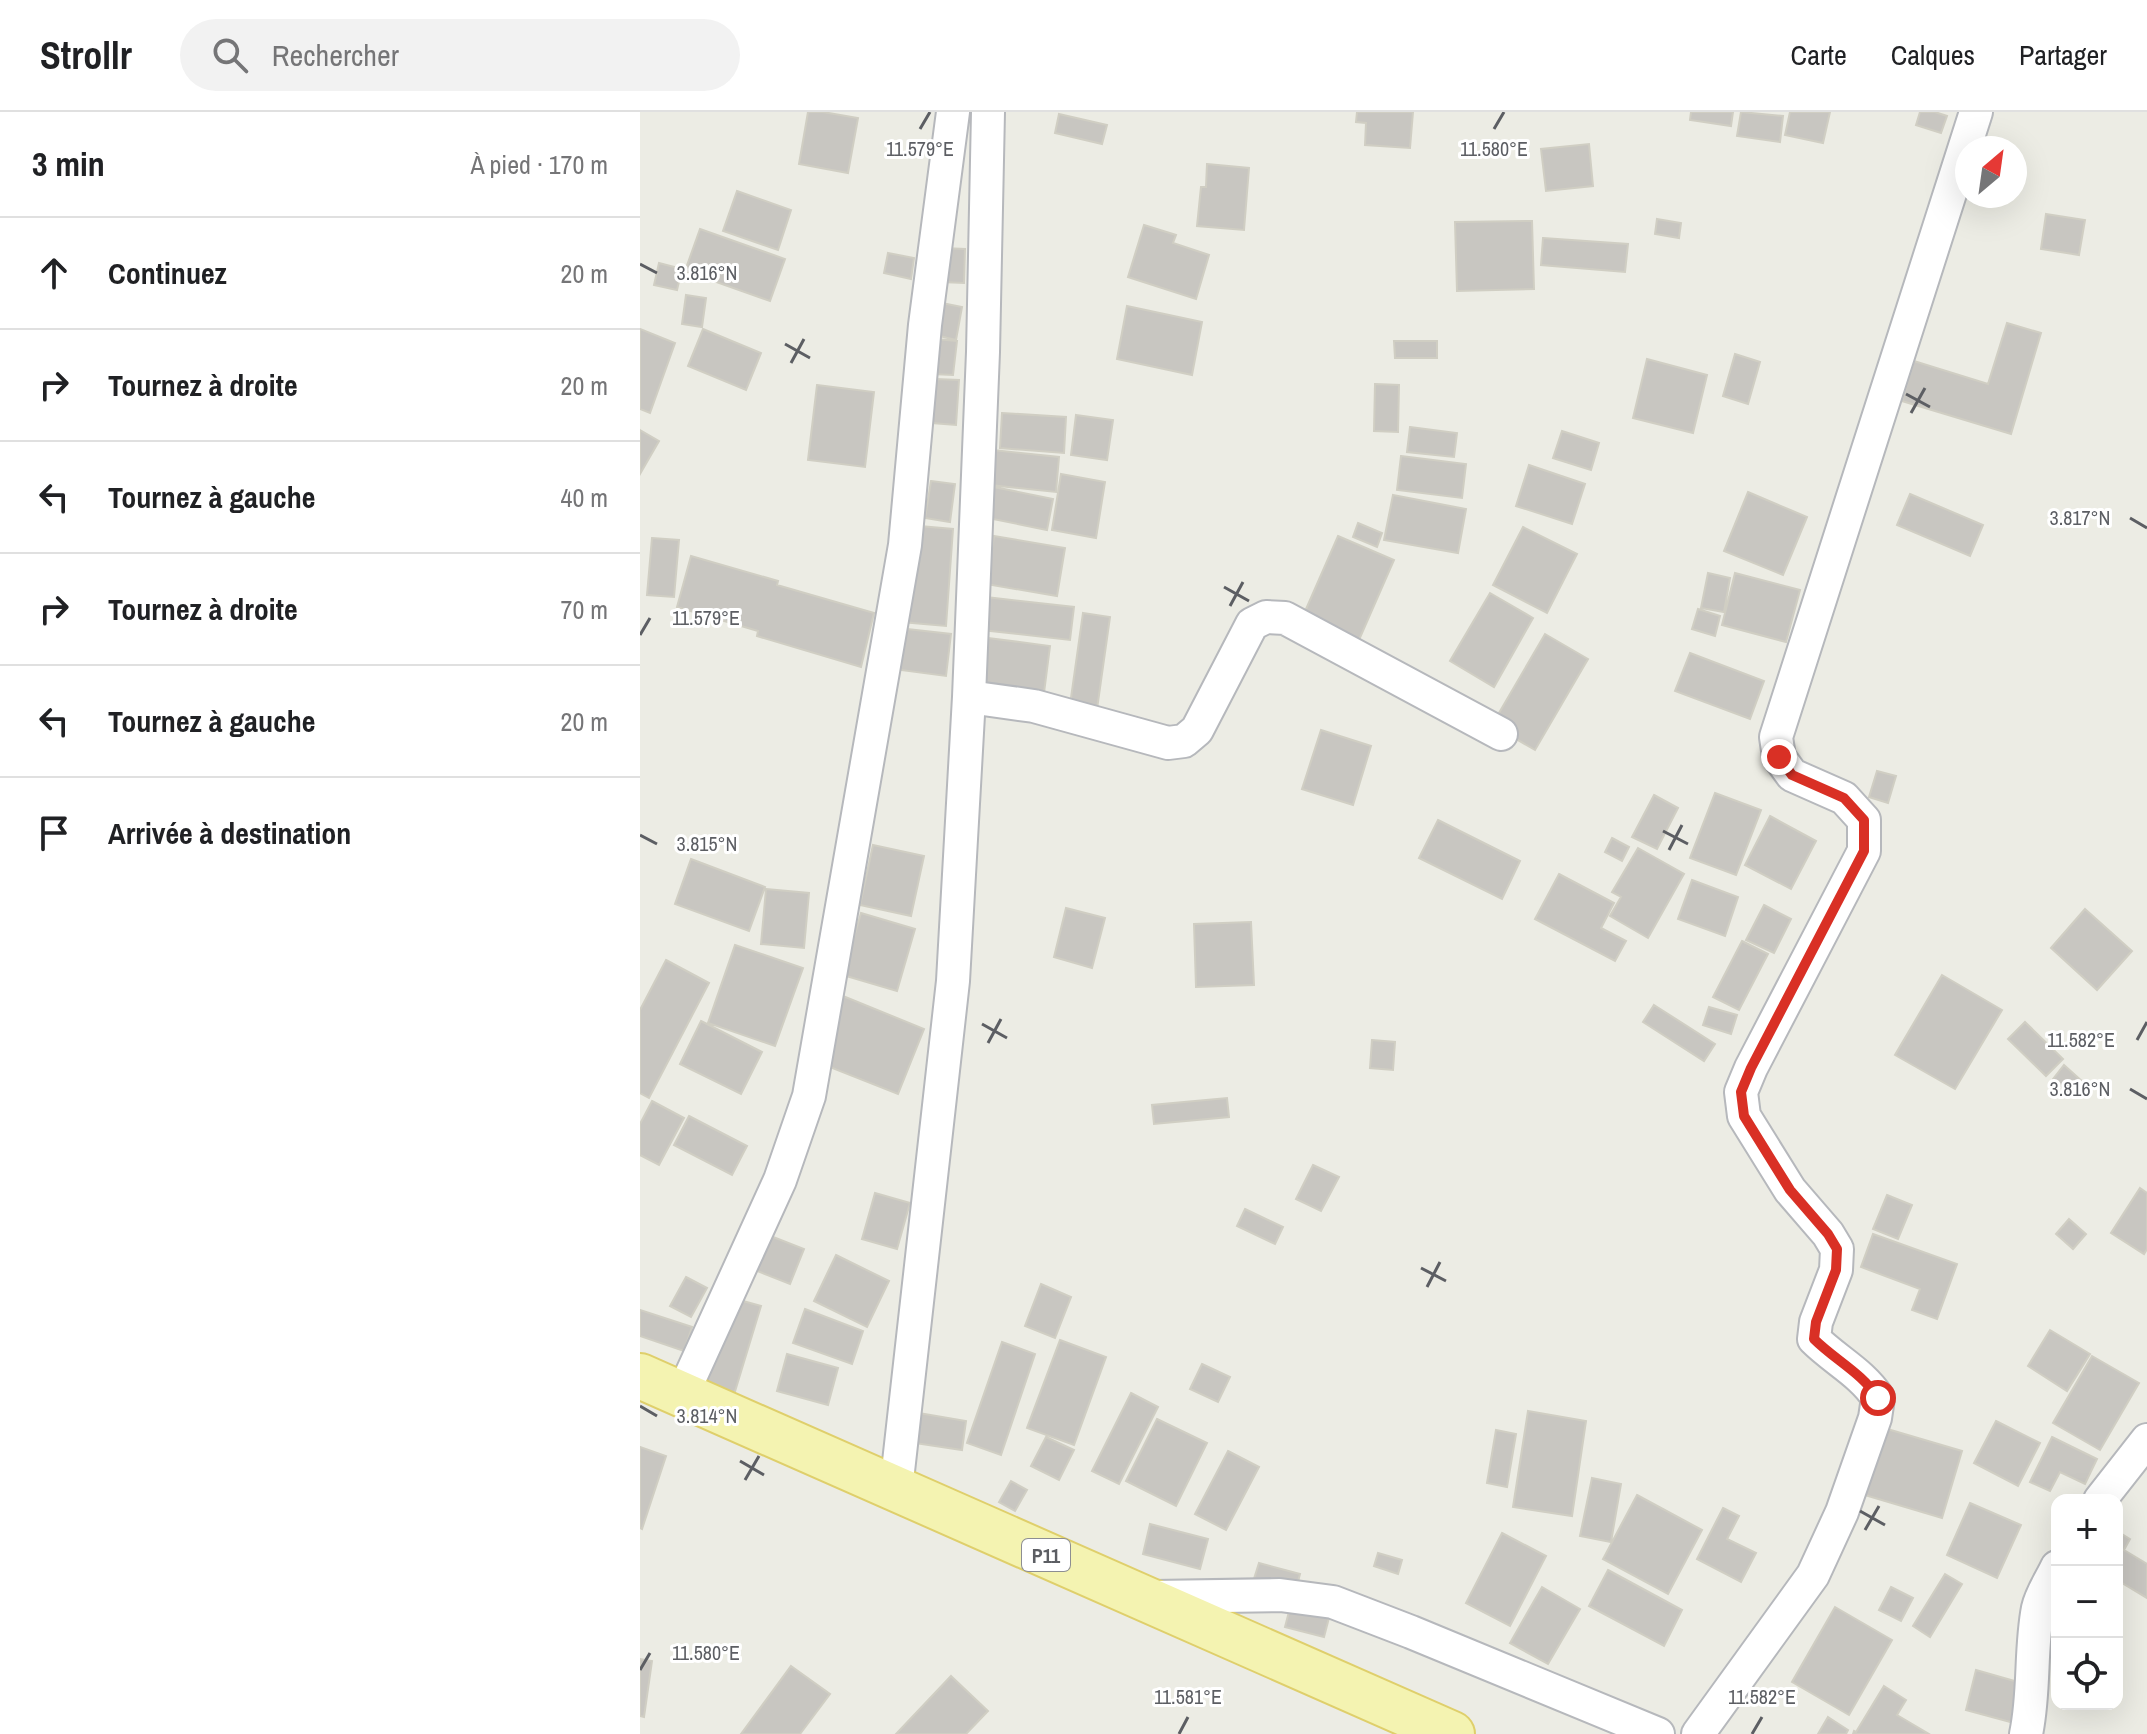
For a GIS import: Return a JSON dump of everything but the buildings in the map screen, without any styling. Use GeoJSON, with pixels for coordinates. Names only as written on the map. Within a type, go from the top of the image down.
{"type":"FeatureCollection","features":[{"type":"Feature","properties":{"kind":"main road","name":"P11"},"geometry":{"type":"LineString","coordinates":[[640,1376],[1452,1734]]}},
{"type":"Feature","properties":{"kind":"street"},"geometry":{"type":"LineString","coordinates":[[682,1395],[780,1180],[809,1096],[905,545],[925,325],[953,112]]}},
{"type":"Feature","properties":{"kind":"street"},"geometry":{"type":"LineString","coordinates":[[896,1489],[953,981],[969,697],[983,352],[988,112]]}},
{"type":"Feature","properties":{"kind":"street"},"geometry":{"type":"LineString","coordinates":[[1698,1734],[1813,1575],[1842,1512],[1875,1418],[1878,1398],[1868,1383],[1814,1339],[1816,1322],[1836,1270],[1837,1249],[1790,1190],[1762,1148],[1744,1116],[1741,1092],[1864,851],[1864,820],[1844,798],[1792,775],[1779,757],[1776,737],[1976,112]]}},
{"type":"Feature","properties":{"kind":"street"},"geometry":{"type":"LineString","coordinates":[[969,697],[1034,706],[1168,743],[1184,741],[1197,730],[1252,624],[1266,617],[1285,618],[1501,734]]}},
{"type":"Feature","properties":{"kind":"street"},"geometry":{"type":"LineString","coordinates":[[2105,1494],[2147,1440]]}},
{"type":"Feature","properties":{"kind":"street"},"geometry":{"type":"LineString","coordinates":[[2026,1734],[2031,1713],[2039,1604],[2051,1579]]}},
{"type":"Feature","properties":{"kind":"street"},"geometry":{"type":"LineString","coordinates":[[1142,1598],[1280,1595],[1333,1602],[1658,1734]]}},
{"type":"Feature","properties":{"kind":"route"},"geometry":{"type":"LineString","coordinates":[[1779,757],[1792,775],[1844,798],[1864,820],[1864,851],[1751,1068],[1741,1092],[1744,1116],[1790,1190],[1837,1249],[1836,1270],[1816,1322],[1814,1339],[1868,1383],[1878,1398]]}}]}
